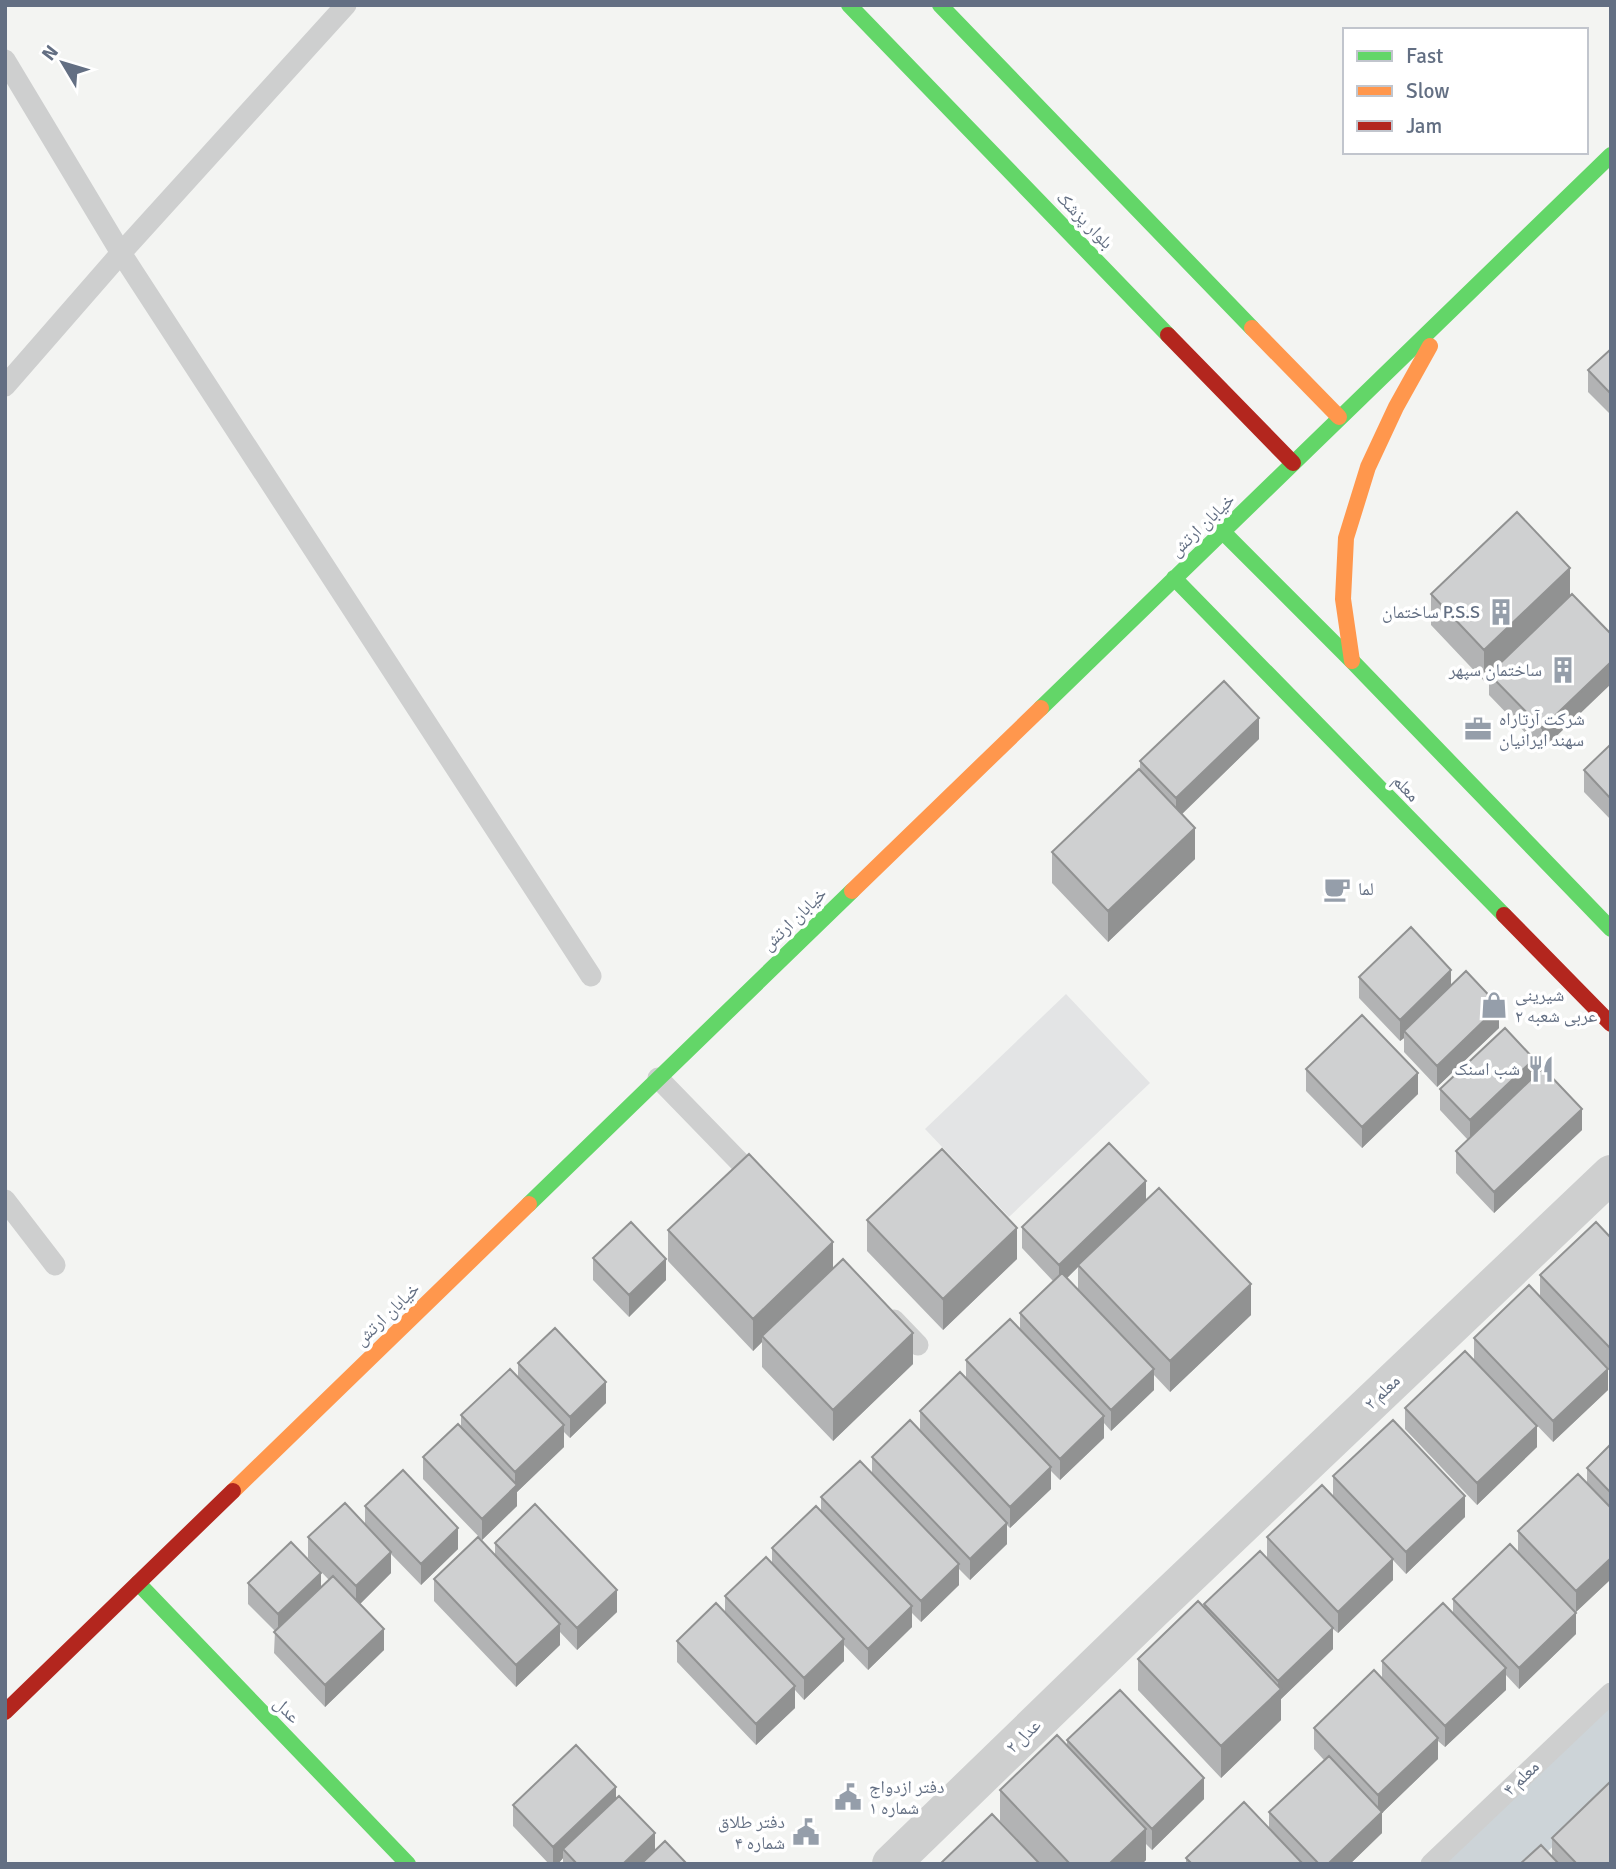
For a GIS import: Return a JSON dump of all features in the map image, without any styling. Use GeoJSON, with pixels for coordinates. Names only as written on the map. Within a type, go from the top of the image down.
{"type":"FeatureCollection","features":[{"type":"Feature","properties":{"kind":"main road","name":"بلوار پزشک"},"geometry":{"type":"LineString","coordinates":[[849,5],[1293,463]]}},
{"type":"Feature","properties":{"kind":"main road"},"geometry":{"type":"LineString","coordinates":[[940,5],[1339,417]]}},
{"type":"Feature","properties":{"kind":"main road","name":"خیابان ارتش"},"geometry":{"type":"LineString","coordinates":[[5,1712],[1611,155]]}},
{"type":"Feature","properties":{"kind":"main road"},"geometry":{"type":"LineString","coordinates":[[1352,661],[1343,599],[1346,538],[1368,467],[1396,407],[1447,314]]}},
{"type":"Feature","properties":{"kind":"main road"},"geometry":{"type":"LineString","coordinates":[[1223,531],[1611,929]]}},
{"type":"Feature","properties":{"kind":"main road","name":"معلم"},"geometry":{"type":"LineString","coordinates":[[1174,578],[1611,1024]]}},
{"type":"Feature","properties":{"kind":"main road","name":"عدل"},"geometry":{"type":"LineString","coordinates":[[138,1583],[408,1864]]}},
{"type":"Feature","properties":{"kind":"street","name":"معلم ۲"},"geometry":{"type":"LineString","coordinates":[[1154,1609],[1611,1174]]}},
{"type":"Feature","properties":{"kind":"street","name":"عدل ۲"},"geometry":{"type":"LineString","coordinates":[[891,1864],[1154,1609]]}},
{"type":"Feature","properties":{"kind":"lane"},"geometry":{"type":"LineString","coordinates":[[5,386],[121,253],[346,5]]}},
{"type":"Feature","properties":{"kind":"lane"},"geometry":{"type":"LineString","coordinates":[[5,60],[121,253],[592,976]]}},
{"type":"Feature","properties":{"kind":"lane"},"geometry":{"type":"LineString","coordinates":[[658,1079],[774,1197]]}},
{"type":"Feature","properties":{"kind":"lane"},"geometry":{"type":"LineString","coordinates":[[5,1200],[55,1265]]}},
{"type":"Feature","properties":{"kind":"lane"},"geometry":{"type":"LineString","coordinates":[[880,1305],[918,1345]]}},
{"type":"Feature","properties":{"kind":"lane","name":"معلم ۴"},"geometry":{"type":"LineString","coordinates":[[1431,1864],[1611,1693]]}},
{"type":"Feature","properties":{"kind":"shaded area"},"geometry":{"type":"Polygon","coordinates":[[[1066,994],[1150,1083],[1009,1217],[925,1129],[1066,994]]]}},
{"type":"Feature","properties":{"kind":"building"},"geometry":{"type":"Polygon","coordinates":[[[1611,349],[1611,394],[1588,370],[1611,349]]]}},
{"type":"Feature","properties":{"kind":"building"},"geometry":{"type":"Polygon","coordinates":[[[1517,512],[1570,568],[1484,650],[1431,594],[1517,512]]]}},
{"type":"Feature","properties":{"kind":"building","name":"ساختمان سپهر"},"geometry":{"type":"Polygon","coordinates":[[[1572,594],[1611,634],[1611,662],[1542,728],[1489,674],[1572,594]]]}},
{"type":"Feature","properties":{"kind":"building"},"geometry":{"type":"Polygon","coordinates":[[[1224,681],[1259,718],[1176,798],[1140,761],[1224,681]]]}},
{"type":"Feature","properties":{"kind":"building"},"geometry":{"type":"Polygon","coordinates":[[[1611,744],[1611,799],[1584,770],[1611,744]]]}},
{"type":"Feature","properties":{"kind":"building"},"geometry":{"type":"Polygon","coordinates":[[[1139,769],[1195,828],[1108,911],[1052,852],[1139,769]]]}},
{"type":"Feature","properties":{"kind":"building"},"geometry":{"type":"Polygon","coordinates":[[[1411,927],[1451,970],[1400,1020],[1359,977],[1411,927]]]}},
{"type":"Feature","properties":{"kind":"building"},"geometry":{"type":"Polygon","coordinates":[[[1466,971],[1499,1006],[1437,1066],[1404,1031],[1466,971]]]}},
{"type":"Feature","properties":{"kind":"building"},"geometry":{"type":"Polygon","coordinates":[[[1362,1015],[1418,1073],[1362,1127],[1306,1069],[1362,1015]]]}},
{"type":"Feature","properties":{"kind":"building"},"geometry":{"type":"Polygon","coordinates":[[[1505,1028],[1534,1059],[1470,1120],[1440,1089],[1505,1028]]]}},
{"type":"Feature","properties":{"kind":"building"},"geometry":{"type":"Polygon","coordinates":[[[1543,1068],[1582,1109],[1494,1192],[1456,1151],[1543,1068]]]}},
{"type":"Feature","properties":{"kind":"building"},"geometry":{"type":"Polygon","coordinates":[[[1109,1143],[1146,1181],[1059,1265],[1022,1227],[1109,1143]]]}},
{"type":"Feature","properties":{"kind":"building"},"geometry":{"type":"Polygon","coordinates":[[[942,1149],[1017,1228],[943,1299],[867,1220],[942,1149]]]}},
{"type":"Feature","properties":{"kind":"building"},"geometry":{"type":"Polygon","coordinates":[[[749,1154],[833,1242],[753,1319],[668,1230],[749,1154]]]}},
{"type":"Feature","properties":{"kind":"building"},"geometry":{"type":"Polygon","coordinates":[[[1159,1188],[1251,1284],[1170,1361],[1078,1265],[1159,1188]]]}},
{"type":"Feature","properties":{"kind":"building"},"geometry":{"type":"Polygon","coordinates":[[[631,1222],[666,1259],[629,1295],[593,1258],[631,1222]]]}},
{"type":"Feature","properties":{"kind":"building"},"geometry":{"type":"Polygon","coordinates":[[[1596,1222],[1611,1238],[1611,1349],[1540,1275],[1596,1222]]]}},
{"type":"Feature","properties":{"kind":"building"},"geometry":{"type":"Polygon","coordinates":[[[843,1259],[913,1333],[833,1410],[762,1336],[843,1259]]]}},
{"type":"Feature","properties":{"kind":"building"},"geometry":{"type":"Polygon","coordinates":[[[1062,1273],[1154,1369],[1111,1410],[1020,1313],[1062,1273]]]}},
{"type":"Feature","properties":{"kind":"building"},"geometry":{"type":"Polygon","coordinates":[[[1529,1285],[1608,1369],[1553,1421],[1474,1338],[1529,1285]]]}},
{"type":"Feature","properties":{"kind":"building"},"geometry":{"type":"Polygon","coordinates":[[[1010,1319],[1104,1416],[1060,1459],[966,1360],[1010,1319]]]}},
{"type":"Feature","properties":{"kind":"building"},"geometry":{"type":"Polygon","coordinates":[[[555,1328],[606,1382],[570,1417],[518,1363],[555,1328]]]}},
{"type":"Feature","properties":{"kind":"building"},"geometry":{"type":"Polygon","coordinates":[[[1465,1351],[1537,1426],[1477,1483],[1405,1408],[1465,1351]]]}},
{"type":"Feature","properties":{"kind":"building"},"geometry":{"type":"Polygon","coordinates":[[[510,1369],[564,1425],[515,1472],[461,1415],[510,1369]]]}},
{"type":"Feature","properties":{"kind":"building"},"geometry":{"type":"Polygon","coordinates":[[[960,1372],[1051,1467],[1010,1507],[920,1411],[960,1372]]]}},
{"type":"Feature","properties":{"kind":"building"},"geometry":{"type":"Polygon","coordinates":[[[910,1420],[1007,1523],[970,1559],[872,1457],[910,1420]]]}},
{"type":"Feature","properties":{"kind":"building"},"geometry":{"type":"Polygon","coordinates":[[[1393,1420],[1465,1496],[1406,1552],[1333,1476],[1393,1420]]]}},
{"type":"Feature","properties":{"kind":"building"},"geometry":{"type":"Polygon","coordinates":[[[458,1424],[517,1485],[482,1519],[423,1457],[458,1424]]]}},
{"type":"Feature","properties":{"kind":"building"},"geometry":{"type":"Polygon","coordinates":[[[1611,1444],[1611,1493],[1587,1468],[1611,1444]]]}},
{"type":"Feature","properties":{"kind":"building"},"geometry":{"type":"Polygon","coordinates":[[[860,1461],[959,1564],[921,1601],[821,1497],[860,1461]]]}},
{"type":"Feature","properties":{"kind":"building"},"geometry":{"type":"Polygon","coordinates":[[[403,1470],[458,1528],[421,1564],[365,1506],[403,1470]]]}},
{"type":"Feature","properties":{"kind":"building"},"geometry":{"type":"Polygon","coordinates":[[[1578,1474],[1611,1508],[1611,1558],[1576,1591],[1518,1531],[1578,1474]]]}},
{"type":"Feature","properties":{"kind":"building"},"geometry":{"type":"Polygon","coordinates":[[[1322,1485],[1393,1559],[1338,1612],[1267,1537],[1322,1485]]]}},
{"type":"Feature","properties":{"kind":"building"},"geometry":{"type":"Polygon","coordinates":[[[345,1503],[391,1552],[356,1586],[308,1537],[345,1503]]]}},
{"type":"Feature","properties":{"kind":"building"},"geometry":{"type":"Polygon","coordinates":[[[535,1504],[617,1590],[577,1628],[495,1543],[535,1504]]]}},
{"type":"Feature","properties":{"kind":"building"},"geometry":{"type":"Polygon","coordinates":[[[816,1506],[912,1606],[868,1649],[772,1548],[816,1506]]]}},
{"type":"Feature","properties":{"kind":"building"},"geometry":{"type":"Polygon","coordinates":[[[478,1537],[560,1624],[516,1665],[434,1579],[478,1537]]]}},
{"type":"Feature","properties":{"kind":"building"},"geometry":{"type":"Polygon","coordinates":[[[291,1542],[321,1573],[278,1614],[248,1583],[291,1542]]]}},
{"type":"Feature","properties":{"kind":"building"},"geometry":{"type":"Polygon","coordinates":[[[1510,1544],[1576,1613],[1519,1668],[1453,1599],[1510,1544]]]}},
{"type":"Feature","properties":{"kind":"building"},"geometry":{"type":"Polygon","coordinates":[[[1260,1551],[1333,1628],[1278,1681],[1204,1604],[1260,1551]]]}},
{"type":"Feature","properties":{"kind":"building"},"geometry":{"type":"Polygon","coordinates":[[[766,1557],[844,1639],[804,1678],[725,1596],[766,1557]]]}},
{"type":"Feature","properties":{"kind":"building"},"geometry":{"type":"Polygon","coordinates":[[[333,1576],[384,1629],[325,1685],[274,1632],[333,1576]]]}},
{"type":"Feature","properties":{"kind":"building"},"geometry":{"type":"Polygon","coordinates":[[[1198,1601],[1281,1689],[1221,1746],[1138,1659],[1198,1601]]]}},
{"type":"Feature","properties":{"kind":"building"},"geometry":{"type":"Polygon","coordinates":[[[716,1603],[795,1686],[756,1724],[677,1641],[716,1603]]]}},
{"type":"Feature","properties":{"kind":"building"},"geometry":{"type":"Polygon","coordinates":[[[1443,1603],[1506,1668],[1445,1726],[1382,1661],[1443,1603]]]}},
{"type":"Feature","properties":{"kind":"building"},"geometry":{"type":"Polygon","coordinates":[[[1374,1670],[1438,1738],[1378,1795],[1314,1728],[1374,1670]]]}},
{"type":"Feature","properties":{"kind":"building"},"geometry":{"type":"Polygon","coordinates":[[[1120,1690],[1204,1778],[1152,1829],[1067,1740],[1120,1690]]]}},
{"type":"Feature","properties":{"kind":"building"},"geometry":{"type":"Polygon","coordinates":[[[1057,1735],[1146,1829],[1109,1864],[1070,1864],[1000,1790],[1057,1735]]]}},
{"type":"Feature","properties":{"kind":"building"},"geometry":{"type":"Polygon","coordinates":[[[576,1745],[616,1787],[553,1847],[513,1805],[576,1745]]]}},
{"type":"Feature","properties":{"kind":"building"},"geometry":{"type":"Polygon","coordinates":[[[1329,1756],[1382,1812],[1328,1864],[1319,1864],[1269,1812],[1329,1756]]]}},
{"type":"Feature","properties":{"kind":"building"},"geometry":{"type":"Polygon","coordinates":[[[1609,1783],[1611,1864],[1577,1864],[1552,1838],[1609,1783]]]}},
{"type":"Feature","properties":{"kind":"building"},"geometry":{"type":"Polygon","coordinates":[[[619,1796],[655,1833],[623,1864],[577,1864],[563,1849],[619,1796]]]}},
{"type":"Feature","properties":{"kind":"building"},"geometry":{"type":"Polygon","coordinates":[[[1244,1802],[1303,1864],[1192,1864],[1186,1858],[1244,1802]]]}},
{"type":"Feature","properties":{"kind":"building"},"geometry":{"type":"Polygon","coordinates":[[[992,1814],[1040,1864],[940,1864],[992,1814]]]}},
{"type":"Feature","properties":{"kind":"building"},"geometry":{"type":"Polygon","coordinates":[[[665,1841],[687,1864],[641,1864],[665,1841]]]}},
{"type":"Feature","properties":{"kind":"building"},"geometry":{"type":"Polygon","coordinates":[[[1541,1845],[1559,1864],[1520,1864],[1541,1845]]]}},
{"type":"Feature","properties":{"kind":"waterway"},"geometry":{"type":"LineString","coordinates":[[1477,1864],[1611,1735]]}},
{"type":"Feature","properties":{"kind":"traffic: fast"},"geometry":{"type":"LineString","coordinates":[[849,5],[1168,335]]}},
{"type":"Feature","properties":{"kind":"traffic: fast"},"geometry":{"type":"LineString","coordinates":[[940,5],[1252,328]]}},
{"type":"Feature","properties":{"kind":"traffic: fast"},"geometry":{"type":"LineString","coordinates":[[1041,708],[1611,155]]}},
{"type":"Feature","properties":{"kind":"traffic: fast"},"geometry":{"type":"LineString","coordinates":[[1222,531],[1352,661],[1611,929]]}},
{"type":"Feature","properties":{"kind":"traffic: fast"},"geometry":{"type":"LineString","coordinates":[[1174,578],[1504,915]]}},
{"type":"Feature","properties":{"kind":"traffic: fast"},"geometry":{"type":"LineString","coordinates":[[529,1204],[852,891]]}},
{"type":"Feature","properties":{"kind":"traffic: fast"},"geometry":{"type":"LineString","coordinates":[[138,1583],[408,1864]]}},
{"type":"Feature","properties":{"kind":"traffic: slow"},"geometry":{"type":"LineString","coordinates":[[1252,328],[1339,417]]}},
{"type":"Feature","properties":{"kind":"traffic: slow"},"geometry":{"type":"LineString","coordinates":[[1352,661],[1343,599],[1346,538],[1368,467],[1396,407],[1430,346]]}},
{"type":"Feature","properties":{"kind":"traffic: slow"},"geometry":{"type":"LineString","coordinates":[[852,891],[1041,708]]}},
{"type":"Feature","properties":{"kind":"traffic: slow"},"geometry":{"type":"LineString","coordinates":[[233,1491],[529,1204]]}},
{"type":"Feature","properties":{"kind":"traffic: jam"},"geometry":{"type":"LineString","coordinates":[[1168,335],[1293,463]]}},
{"type":"Feature","properties":{"kind":"traffic: jam"},"geometry":{"type":"LineString","coordinates":[[1504,915],[1611,1024]]}},
{"type":"Feature","properties":{"kind":"traffic: jam"},"geometry":{"type":"LineString","coordinates":[[5,1712],[233,1491]]}},
{"type":"Feature","properties":{"kind":"place","name":"ساختمان P.S.S"},"geometry":{"type":"Point","coordinates":[1501,612]}},
{"type":"Feature","properties":{"kind":"place","name":"ساختمان سپهر"},"geometry":{"type":"Point","coordinates":[1563,670]}},
{"type":"Feature","properties":{"kind":"place","name":"شرکت آرتاراه سهند ایرانیان"},"geometry":{"type":"Point","coordinates":[1478,729]}},
{"type":"Feature","properties":{"kind":"place","name":"لما"},"geometry":{"type":"Point","coordinates":[1337,889]}},
{"type":"Feature","properties":{"kind":"place","name":"شیرینی عربی شعبه ۲"},"geometry":{"type":"Point","coordinates":[1494,1005]}},
{"type":"Feature","properties":{"kind":"place","name":"شب اسنک"},"geometry":{"type":"Point","coordinates":[1541,1069]}},
{"type":"Feature","properties":{"kind":"place","name":"دفتر ازدواج شماره ۱"},"geometry":{"type":"Point","coordinates":[848,1797]}},
{"type":"Feature","properties":{"kind":"place","name":"دفتر طلاق شماره ۴"},"geometry":{"type":"Point","coordinates":[806,1832]}}]}
